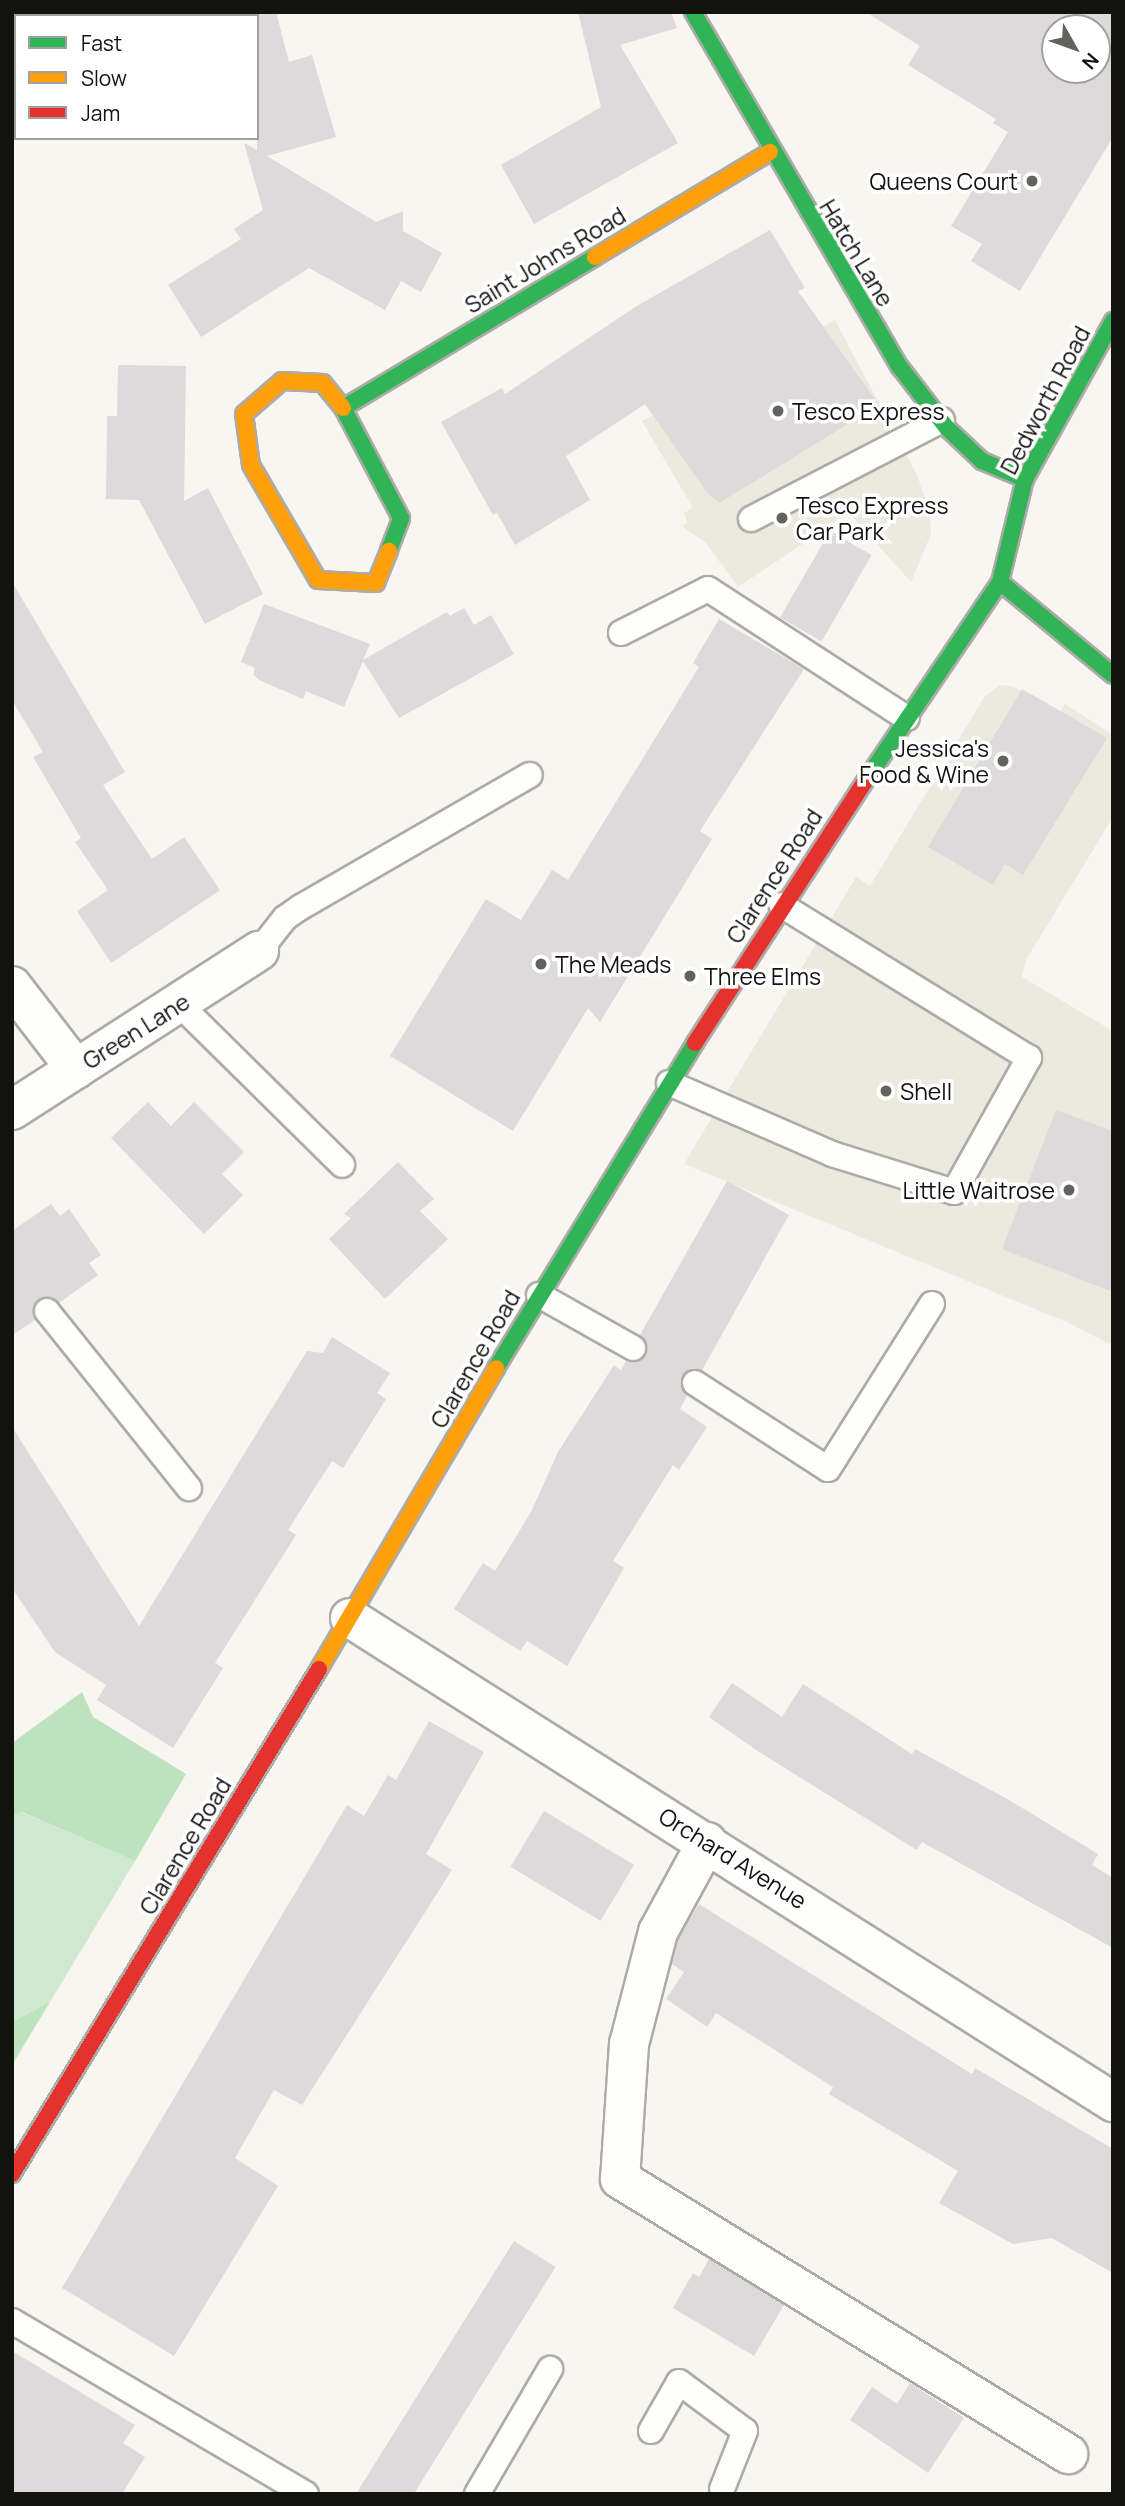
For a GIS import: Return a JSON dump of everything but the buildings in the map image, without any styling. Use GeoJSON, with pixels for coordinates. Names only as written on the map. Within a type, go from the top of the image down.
{"type":"FeatureCollection","features":[{"type":"Feature","properties":{"kind":"main road","name":"Hatch Lane"},"geometry":{"type":"LineString","coordinates":[[693,12],[771,152],[900,367],[942,420],[982,461],[1025,479]]}},
{"type":"Feature","properties":{"kind":"main road","name":"Saint Johns Road"},"geometry":{"type":"LineString","coordinates":[[343,408],[771,152]]}},
{"type":"Feature","properties":{"kind":"main road","name":"Dedworth Road"},"geometry":{"type":"LineString","coordinates":[[1000,583],[1025,479],[1113,321]]}},
{"type":"Feature","properties":{"kind":"main road"},"geometry":{"type":"LineString","coordinates":[[282,381],[323,383],[343,408],[401,519],[376,583],[318,580],[251,465],[244,414],[282,381]]}},
{"type":"Feature","properties":{"kind":"main road"},"geometry":{"type":"LineString","coordinates":[[1000,583],[1084,647],[1113,675]]}},
{"type":"Feature","properties":{"kind":"main road","name":"Clarence Road"},"geometry":{"type":"LineString","coordinates":[[12,2174],[350,1618],[539,1295],[669,1083],[781,905],[1000,583]]}},
{"type":"Feature","properties":{"kind":"street","name":"Green Lane"},"geometry":{"type":"LineString","coordinates":[[12,1110],[259,951]]}},
{"type":"Feature","properties":{"kind":"street"},"geometry":{"type":"LineString","coordinates":[[12,986],[76,1069]]}},
{"type":"Feature","properties":{"kind":"street","name":"Orchard Avenue"},"geometry":{"type":"LineString","coordinates":[[350,1618],[1113,2102]]}},
{"type":"Feature","properties":{"kind":"street"},"geometry":{"type":"LineString","coordinates":[[707,1842],[659,1931],[629,2044],[620,2179],[1068,2454]]}},
{"type":"Feature","properties":{"kind":"lane"},"geometry":{"type":"LineString","coordinates":[[751,519],[942,420]]}},
{"type":"Feature","properties":{"kind":"lane"},"geometry":{"type":"LineString","coordinates":[[621,633],[708,589],[907,718]]}},
{"type":"Feature","properties":{"kind":"lane"},"geometry":{"type":"LineString","coordinates":[[259,951],[285,918],[301,907],[530,775]]}},
{"type":"Feature","properties":{"kind":"lane"},"geometry":{"type":"LineString","coordinates":[[669,1083],[832,1154],[954,1192],[1029,1058],[781,905]]}},
{"type":"Feature","properties":{"kind":"lane"},"geometry":{"type":"LineString","coordinates":[[179,1004],[342,1165]]}},
{"type":"Feature","properties":{"kind":"lane"},"geometry":{"type":"LineString","coordinates":[[539,1295],[633,1348]]}},
{"type":"Feature","properties":{"kind":"lane"},"geometry":{"type":"LineString","coordinates":[[695,1383],[828,1469],[932,1304]]}},
{"type":"Feature","properties":{"kind":"lane"},"geometry":{"type":"LineString","coordinates":[[47,1311],[188,1488]]}},
{"type":"Feature","properties":{"kind":"lane"},"geometry":{"type":"LineString","coordinates":[[12,2321],[306,2494]]}},
{"type":"Feature","properties":{"kind":"lane"},"geometry":{"type":"LineString","coordinates":[[478,2494],[550,2369]]}},
{"type":"Feature","properties":{"kind":"lane"},"geometry":{"type":"LineString","coordinates":[[651,2431],[679,2382],[745,2431],[722,2489]]}},
{"type":"Feature","properties":{"kind":"shaded area"},"geometry":{"type":"Polygon","coordinates":[[[835,320],[917,475],[930,512],[931,534],[911,582],[849,513],[738,587],[706,543],[682,526],[687,523],[684,513],[693,508],[642,421],[835,320]]]}},
{"type":"Feature","properties":{"kind":"shaded area"},"geometry":{"type":"Polygon","coordinates":[[[1000,685],[1012,686],[1060,713],[1065,704],[1113,735],[1113,817],[1026,960],[1022,977],[1113,1031],[1113,1338],[1109,1344],[1069,1323],[684,1164],[856,877],[870,886],[985,696],[1000,685]]]}},
{"type":"Feature","properties":{"kind":"green space"},"geometry":{"type":"Polygon","coordinates":[[[82,1692],[93,1717],[186,1774],[135,1861],[22,1812],[12,1815],[12,1743],[82,1692]]]}},
{"type":"Feature","properties":{"kind":"green space"},"geometry":{"type":"Polygon","coordinates":[[[21,1812],[135,1861],[50,2002],[12,2022],[12,1815],[21,1812]]]}},
{"type":"Feature","properties":{"kind":"green space"},"geometry":{"type":"Polygon","coordinates":[[[50,2002],[12,2065],[12,2022],[50,2002]]]}},
{"type":"Feature","properties":{"kind":"traffic: fast"},"geometry":{"type":"LineString","coordinates":[[693,12],[900,367],[947,428],[982,461],[1025,479]]}},
{"type":"Feature","properties":{"kind":"traffic: fast"},"geometry":{"type":"LineString","coordinates":[[389,550],[401,518],[343,408],[595,257]]}},
{"type":"Feature","properties":{"kind":"traffic: fast"},"geometry":{"type":"LineString","coordinates":[[870,774],[1000,582],[1025,479],[1113,321]]}},
{"type":"Feature","properties":{"kind":"traffic: fast"},"geometry":{"type":"LineString","coordinates":[[1000,582],[1113,675]]}},
{"type":"Feature","properties":{"kind":"traffic: fast"},"geometry":{"type":"LineString","coordinates":[[496,1368],[695,1043]]}},
{"type":"Feature","properties":{"kind":"traffic: slow"},"geometry":{"type":"LineString","coordinates":[[595,257],[770,152]]}},
{"type":"Feature","properties":{"kind":"traffic: slow"},"geometry":{"type":"LineString","coordinates":[[343,408],[323,383],[282,381],[244,414],[251,465],[318,580],[376,583],[389,550]]}},
{"type":"Feature","properties":{"kind":"traffic: slow"},"geometry":{"type":"LineString","coordinates":[[319,1669],[496,1368]]}},
{"type":"Feature","properties":{"kind":"traffic: jam"},"geometry":{"type":"LineString","coordinates":[[695,1043],[870,774]]}},
{"type":"Feature","properties":{"kind":"traffic: jam"},"geometry":{"type":"LineString","coordinates":[[12,2174],[319,1669]]}},
{"type":"Feature","properties":{"kind":"place","name":"Queens Court"},"geometry":{"type":"Point","coordinates":[1032,181]}},
{"type":"Feature","properties":{"kind":"place","name":"Tesco Express"},"geometry":{"type":"Point","coordinates":[778,411]}},
{"type":"Feature","properties":{"kind":"place","name":"Tesco Express Car Park"},"geometry":{"type":"Point","coordinates":[782,518]}},
{"type":"Feature","properties":{"kind":"place","name":"Jessica's Food & Wine"},"geometry":{"type":"Point","coordinates":[1003,761]}},
{"type":"Feature","properties":{"kind":"place","name":"The Meads"},"geometry":{"type":"Point","coordinates":[541,964]}},
{"type":"Feature","properties":{"kind":"place","name":"Three Elms"},"geometry":{"type":"Point","coordinates":[690,976]}},
{"type":"Feature","properties":{"kind":"place","name":"Shell"},"geometry":{"type":"Point","coordinates":[886,1091]}},
{"type":"Feature","properties":{"kind":"place","name":"Little Waitrose"},"geometry":{"type":"Point","coordinates":[1069,1190]}}]}
